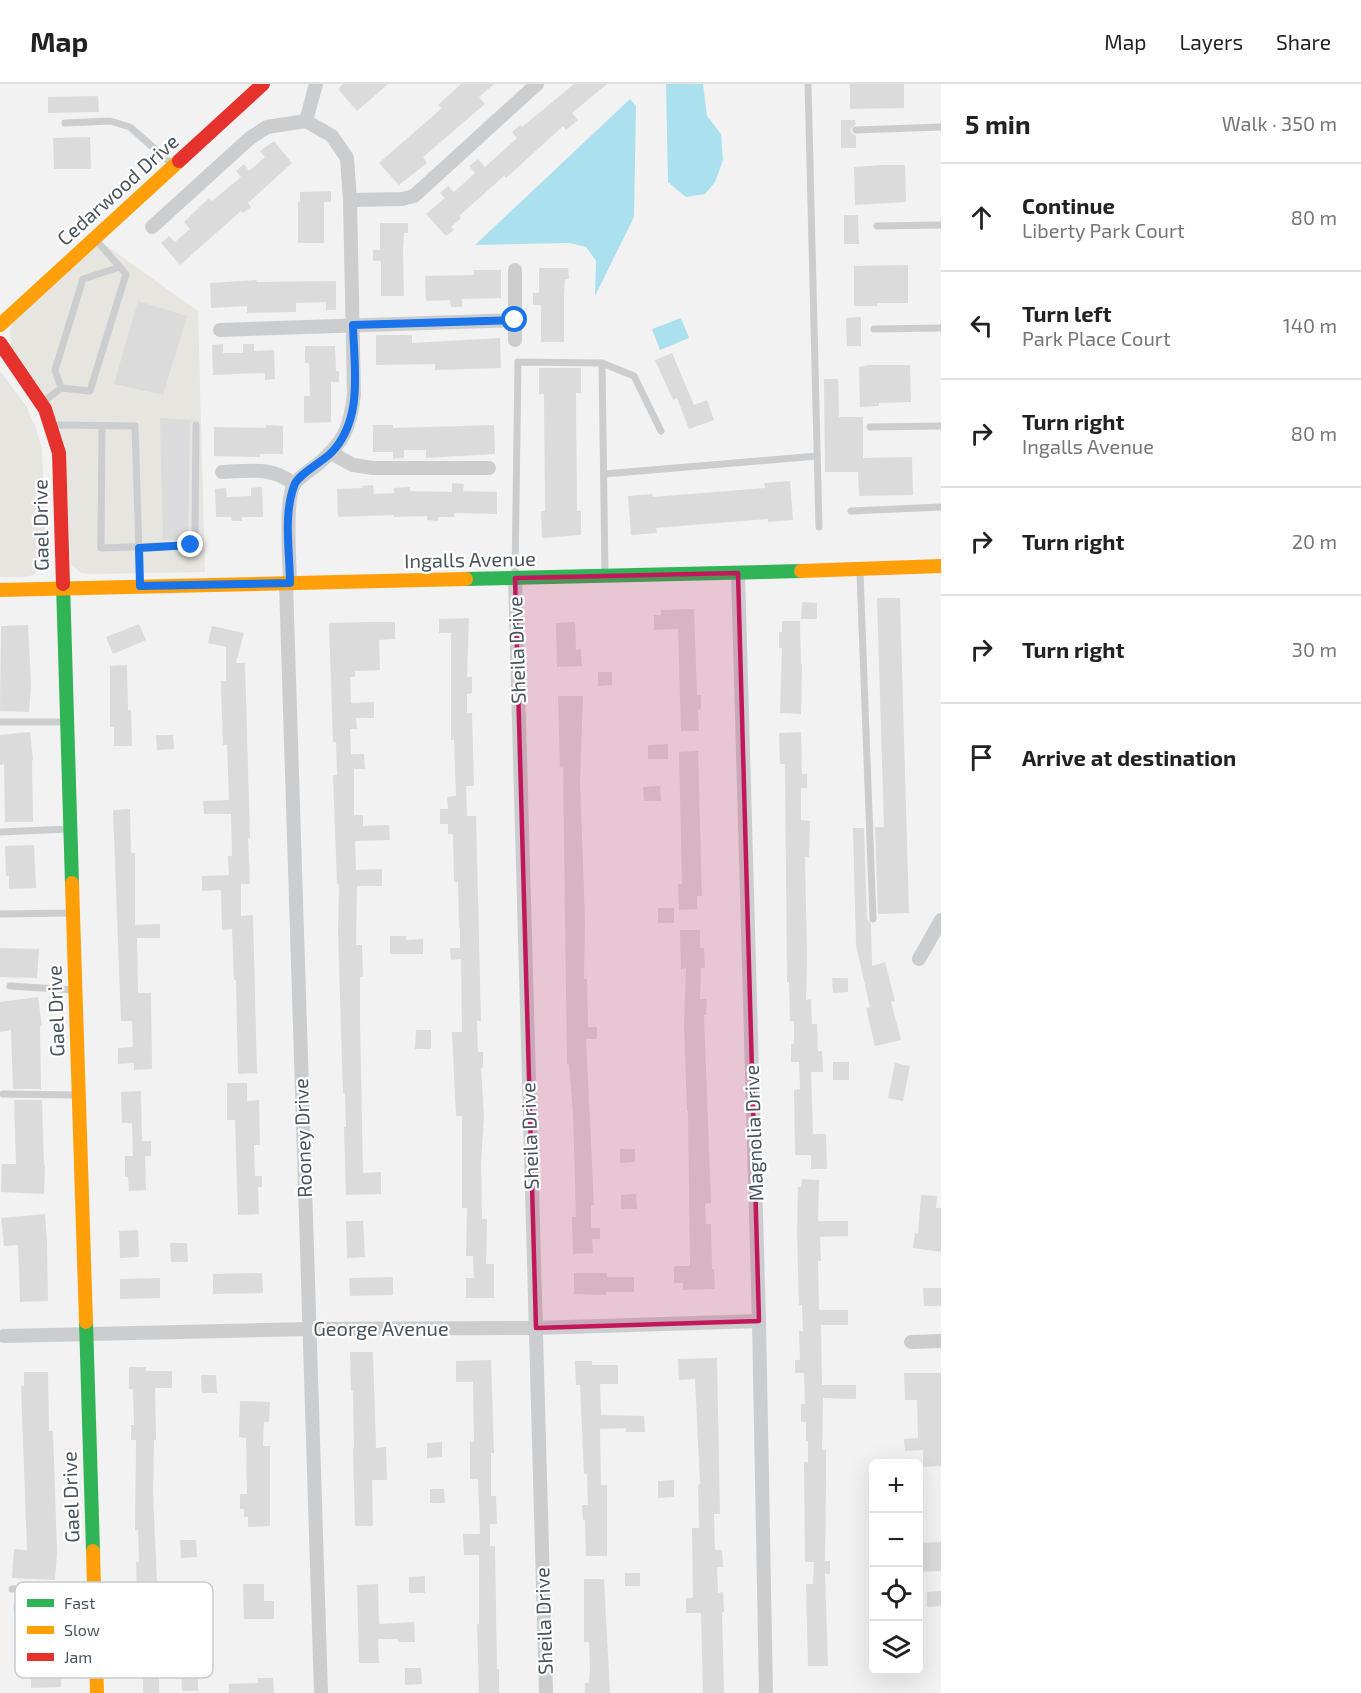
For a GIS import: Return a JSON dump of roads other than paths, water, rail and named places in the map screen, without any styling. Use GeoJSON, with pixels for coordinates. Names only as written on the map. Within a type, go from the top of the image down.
{"type":"FeatureCollection","features":[{"type":"Feature","properties":{"kind":"street","name":"Cedarwood Drive"},"geometry":{"type":"LineString","coordinates":[[0,325],[263,84]]}},
{"type":"Feature","properties":{"kind":"street"},"geometry":{"type":"LineString","coordinates":[[306,121],[316,84]]}},
{"type":"Feature","properties":{"kind":"street"},"geometry":{"type":"LineString","coordinates":[[350,200],[402,199],[414,196],[537,84]]}},
{"type":"Feature","properties":{"kind":"street"},"geometry":{"type":"LineString","coordinates":[[152,227],[250,138],[267,127],[306,121],[332,136],[347,158],[353,325],[352,418],[343,437],[331,453],[294,483],[283,475],[268,471],[222,472]]}},
{"type":"Feature","properties":{"kind":"street"},"geometry":{"type":"LineString","coordinates":[[515,270],[515,340]]}},
{"type":"Feature","properties":{"kind":"street"},"geometry":{"type":"LineString","coordinates":[[220,330],[515,320]]}},
{"type":"Feature","properties":{"kind":"street","name":"Gael Drive"},"geometry":{"type":"LineString","coordinates":[[0,343],[41,404],[59,453],[94,1582]]}},
{"type":"Feature","properties":{"kind":"street"},"geometry":{"type":"LineString","coordinates":[[331,453],[353,465],[373,468],[489,468]]}},
{"type":"Feature","properties":{"kind":"street","name":"Rooney Drive"},"geometry":{"type":"LineString","coordinates":[[294,483],[290,500],[288,583],[321,1693]]}},
{"type":"Feature","properties":{"kind":"street","name":"Ingalls Avenue"},"geometry":{"type":"LineString","coordinates":[[0,590],[860,570],[941,566]]}},
{"type":"Feature","properties":{"kind":"street","name":"Magnolia Drive"},"geometry":{"type":"LineString","coordinates":[[738,573],[759,1321],[766,1693]]}},
{"type":"Feature","properties":{"kind":"street","name":"Sheila Drive"},"geometry":{"type":"LineString","coordinates":[[515,578],[546,1693]]}},
{"type":"Feature","properties":{"kind":"street"},"geometry":{"type":"LineString","coordinates":[[919,959],[941,920]]}},
{"type":"Feature","properties":{"kind":"street","name":"George Avenue"},"geometry":{"type":"LineString","coordinates":[[4,1336],[309,1329],[536,1328],[759,1321]]}},
{"type":"Feature","properties":{"kind":"street"},"geometry":{"type":"LineString","coordinates":[[911,1342],[941,1341]]}},
{"type":"Feature","properties":{"kind":"street","name":"Gael Drive"},"geometry":{"type":"LineString","coordinates":[[97,1678],[97,1693]]}},
{"type":"Feature","properties":{"kind":"lane"},"geometry":{"type":"LineString","coordinates":[[808,84],[819,527]]}},
{"type":"Feature","properties":{"kind":"lane"},"geometry":{"type":"LineString","coordinates":[[65,123],[110,121],[130,127],[174,166]]}},
{"type":"Feature","properties":{"kind":"lane"},"geometry":{"type":"LineString","coordinates":[[856,130],[941,127]]}},
{"type":"Feature","properties":{"kind":"lane"},"geometry":{"type":"LineString","coordinates":[[877,226],[941,225]]}},
{"type":"Feature","properties":{"kind":"lane"},"geometry":{"type":"LineString","coordinates":[[41,404],[61,388],[90,391],[126,274],[94,238]]}},
{"type":"Feature","properties":{"kind":"lane"},"geometry":{"type":"LineString","coordinates":[[61,388],[55,370],[83,279],[120,267]]}},
{"type":"Feature","properties":{"kind":"lane"},"geometry":{"type":"LineString","coordinates":[[874,329],[941,328]]}},
{"type":"Feature","properties":{"kind":"lane"},"geometry":{"type":"LineString","coordinates":[[515,578],[518,362],[602,363],[634,376],[661,431]]}},
{"type":"Feature","properties":{"kind":"lane"},"geometry":{"type":"LineString","coordinates":[[602,363],[605,576]]}},
{"type":"Feature","properties":{"kind":"lane"},"geometry":{"type":"LineString","coordinates":[[50,425],[135,426],[140,586]]}},
{"type":"Feature","properties":{"kind":"lane"},"geometry":{"type":"LineString","coordinates":[[102,426],[101,548],[139,548],[191,545],[195,538],[196,425]]}},
{"type":"Feature","properties":{"kind":"lane"},"geometry":{"type":"LineString","coordinates":[[870,428],[941,426]]}},
{"type":"Feature","properties":{"kind":"lane"},"geometry":{"type":"LineString","coordinates":[[604,474],[817,456]]}},
{"type":"Feature","properties":{"kind":"lane"},"geometry":{"type":"LineString","coordinates":[[851,511],[941,507]]}},
{"type":"Feature","properties":{"kind":"lane"},"geometry":{"type":"LineString","coordinates":[[860,570],[873,919]]}},
{"type":"Feature","properties":{"kind":"lane"},"geometry":{"type":"LineString","coordinates":[[0,722],[66,722]]}},
{"type":"Feature","properties":{"kind":"lane"},"geometry":{"type":"LineString","coordinates":[[0,832],[69,829]]}},
{"type":"Feature","properties":{"kind":"lane"},"geometry":{"type":"LineString","coordinates":[[0,914],[72,913]]}},
{"type":"Feature","properties":{"kind":"lane"},"geometry":{"type":"LineString","coordinates":[[10,986],[75,990]]}},
{"type":"Feature","properties":{"kind":"lane"},"geometry":{"type":"LineString","coordinates":[[3,1094],[78,1095]]}},
{"type":"Feature","properties":{"kind":"water"},"geometry":{"type":"Polygon","coordinates":[[[666,84],[703,84],[707,116],[721,134],[723,160],[715,182],[705,194],[686,197],[668,182],[666,84]]]}},
{"type":"Feature","properties":{"kind":"water"},"geometry":{"type":"Polygon","coordinates":[[[630,99],[636,106],[634,217],[595,296],[596,261],[586,247],[569,243],[475,245],[630,99]]]}},
{"type":"Feature","properties":{"kind":"water"},"geometry":{"type":"Polygon","coordinates":[[[681,318],[689,338],[660,350],[652,329],[681,318]]]}}]}
